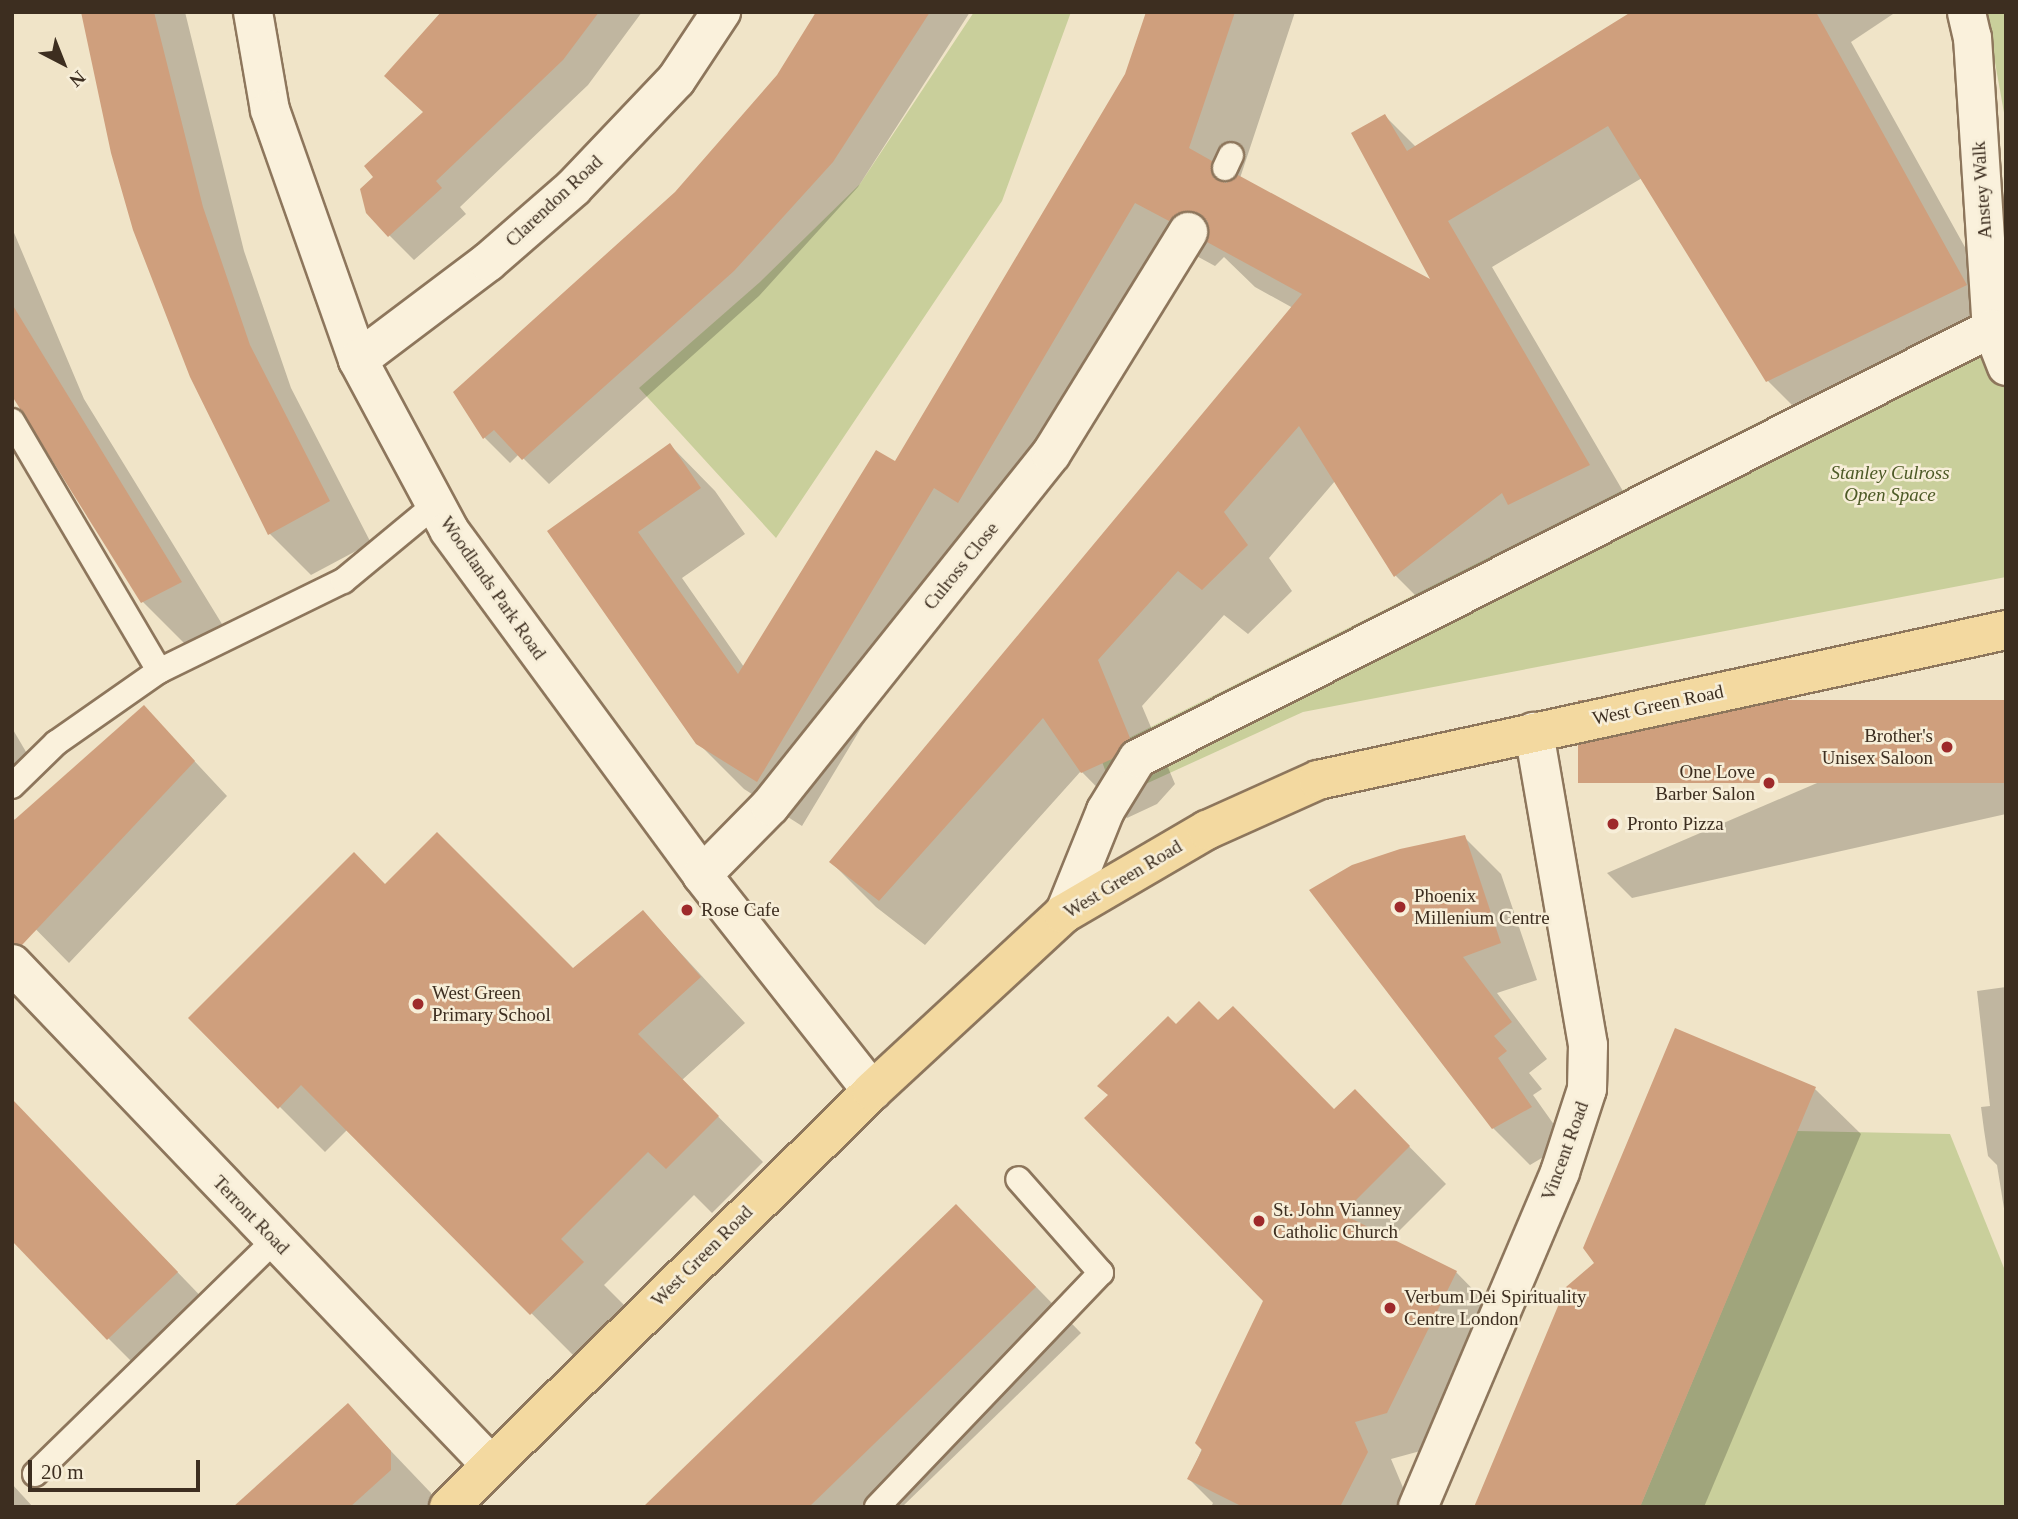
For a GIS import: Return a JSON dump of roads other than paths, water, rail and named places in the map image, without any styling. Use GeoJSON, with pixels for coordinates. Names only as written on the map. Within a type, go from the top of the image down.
{"type":"FeatureCollection","features":[{"type":"Feature","properties":{"kind":"main road","name":"West Green Road"},"geometry":{"type":"LineString","coordinates":[[449,1507],[872,1091],[1063,914],[1207,830],[1318,780],[2006,630]]}},
{"type":"Feature","properties":{"kind":"street","name":"Woodlands Park Road"},"geometry":{"type":"LineString","coordinates":[[253,12],[270,110],[358,360],[449,530],[702,875],[872,1091]]}},
{"type":"Feature","properties":{"kind":"street","name":"Clarendon Road"},"geometry":{"type":"LineString","coordinates":[[358,360],[488,262],[573,188],[676,80],[721,12]]}},
{"type":"Feature","properties":{"kind":"street","name":"Anstey Walk"},"geometry":{"type":"LineString","coordinates":[[1966,12],[1972,37],[1991,328],[2006,366]]}},
{"type":"Feature","properties":{"kind":"street","name":"Culross Close"},"geometry":{"type":"LineString","coordinates":[[702,875],[770,806],[1051,454],[1188,232]]}},
{"type":"Feature","properties":{"kind":"street"},"geometry":{"type":"LineString","coordinates":[[1063,914],[1105,810],[1137,758],[1991,328]]}},
{"type":"Feature","properties":{"kind":"street","name":"Vincent Road"},"geometry":{"type":"LineString","coordinates":[[1418,1507],[1560,1172],[1587,1089],[1588,1045],[1534,732]]}},
{"type":"Feature","properties":{"kind":"street","name":"Terront Road"},"geometry":{"type":"LineString","coordinates":[[12,964],[491,1465]]}},
{"type":"Feature","properties":{"kind":"lane"},"geometry":{"type":"LineString","coordinates":[[12,421],[159,671]]}},
{"type":"Feature","properties":{"kind":"lane"},"geometry":{"type":"LineString","coordinates":[[12,786],[56,743],[159,671],[343,581],[436,504]]}},
{"type":"Feature","properties":{"kind":"lane"},"geometry":{"type":"LineString","coordinates":[[877,1507],[1101,1273],[1018,1179]]}},
{"type":"Feature","properties":{"kind":"lane"},"geometry":{"type":"LineString","coordinates":[[35,1474],[275,1240]]}},
{"type":"Feature","properties":{"kind":"place","name":"Brother's Unisex Saloon"},"geometry":{"type":"Point","coordinates":[1947,747]}},
{"type":"Feature","properties":{"kind":"place","name":"One Love Barber Salon"},"geometry":{"type":"Point","coordinates":[1769,783]}},
{"type":"Feature","properties":{"kind":"place","name":"Pronto Pizza"},"geometry":{"type":"Point","coordinates":[1613,824]}},
{"type":"Feature","properties":{"kind":"place","name":"Phoenix Millenium Centre"},"geometry":{"type":"Point","coordinates":[1400,907]}},
{"type":"Feature","properties":{"kind":"place","name":"Rose Cafe"},"geometry":{"type":"Point","coordinates":[687,910]}},
{"type":"Feature","properties":{"kind":"place","name":"West Green Primary School"},"geometry":{"type":"Point","coordinates":[418,1004]}},
{"type":"Feature","properties":{"kind":"place","name":"St. John Vianney Catholic Church"},"geometry":{"type":"Point","coordinates":[1259,1221]}},
{"type":"Feature","properties":{"kind":"place","name":"Verbum Dei Spirituality Centre London"},"geometry":{"type":"Point","coordinates":[1390,1308]}},
{"type":"Feature","properties":{"kind":"park label","name":"Stanley Culross Open Space"},"geometry":{"type":"Point","coordinates":[1890,484]}}]}
